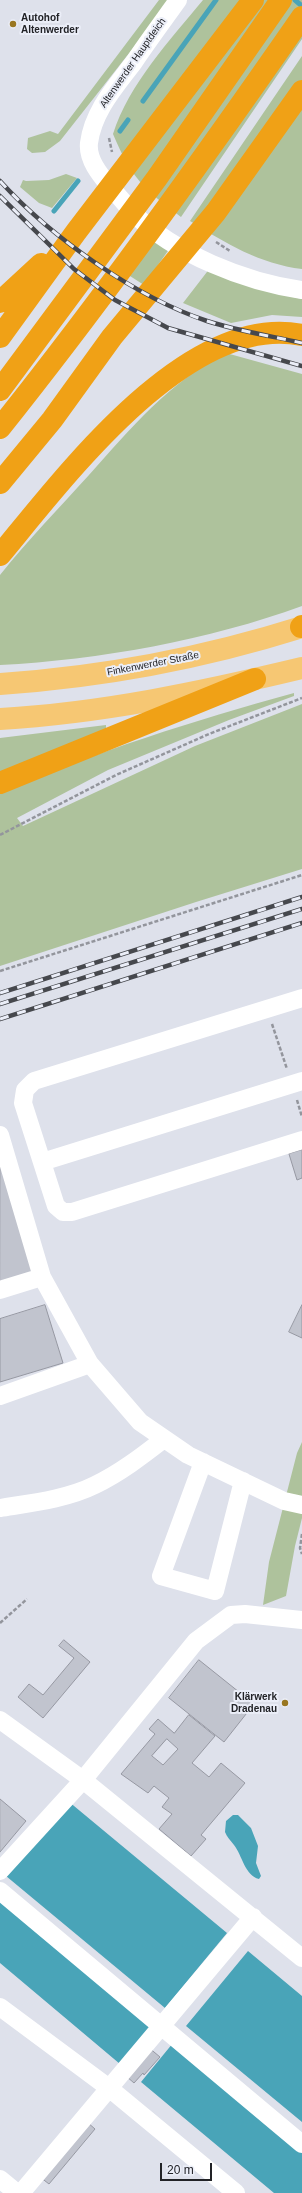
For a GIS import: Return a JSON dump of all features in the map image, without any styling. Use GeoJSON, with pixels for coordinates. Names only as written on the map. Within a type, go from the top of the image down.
{"type":"FeatureCollection","features":[{"type":"Feature","properties":{"kind":"highway"},"geometry":{"type":"LineString","coordinates":[[0,337],[76,232],[253,0]]}},
{"type":"Feature","properties":{"kind":"highway"},"geometry":{"type":"LineString","coordinates":[[0,390],[157,178],[280,0]]}},
{"type":"Feature","properties":{"kind":"highway"},"geometry":{"type":"LineString","coordinates":[[0,428],[101,298],[203,160],[302,17]]}},
{"type":"Feature","properties":{"kind":"highway"},"geometry":{"type":"LineString","coordinates":[[0,483],[52,420],[112,337],[216,212],[302,91]]}},
{"type":"Feature","properties":{"kind":"highway"},"geometry":{"type":"LineString","coordinates":[[0,302],[76,232]]}},
{"type":"Feature","properties":{"kind":"highway"},"geometry":{"type":"LineString","coordinates":[[0,555],[109,430],[144,397],[190,362],[218,347],[253,334],[287,332],[302,335]]}},
{"type":"Feature","properties":{"kind":"highway"},"geometry":{"type":"LineString","coordinates":[[0,783],[255,679]]}},
{"type":"Feature","properties":{"kind":"main road","name":"Finkenwerder Straße"},"geometry":{"type":"LineString","coordinates":[[0,684],[50,680],[143,667],[206,654],[302,627]]}},
{"type":"Feature","properties":{"kind":"main road"},"geometry":{"type":"LineString","coordinates":[[0,719],[84,712],[148,702],[302,668]]}},
{"type":"Feature","properties":{"kind":"street","name":"Altenwerder Hauptdeich"},"geometry":{"type":"LineString","coordinates":[[178,0],[104,102],[94,124],[89,144],[92,161],[106,182],[134,213],[179,246],[224,269],[255,280],[302,290]]}},
{"type":"Feature","properties":{"kind":"street"},"geometry":{"type":"LineString","coordinates":[[302,998],[34,1081],[25,1090],[23,1103],[56,1206],[63,1212],[72,1212],[302,1140]]}},
{"type":"Feature","properties":{"kind":"street"},"geometry":{"type":"LineString","coordinates":[[42,1162],[297,1082]]}},
{"type":"Feature","properties":{"kind":"street"},"geometry":{"type":"LineString","coordinates":[[0,1135],[42,1277],[90,1364],[140,1422],[188,1455],[284,1502],[302,1505]]}},
{"type":"Feature","properties":{"kind":"street"},"geometry":{"type":"LineString","coordinates":[[0,1290],[42,1277]]}},
{"type":"Feature","properties":{"kind":"street"},"geometry":{"type":"LineString","coordinates":[[0,1396],[90,1364]]}},
{"type":"Feature","properties":{"kind":"street"},"geometry":{"type":"LineString","coordinates":[[0,1508],[46,1501],[94,1486],[133,1463],[164,1439]]}},
{"type":"Feature","properties":{"kind":"street"},"geometry":{"type":"LineString","coordinates":[[203,1462],[161,1576],[215,1592],[243,1481]]}},
{"type":"Feature","properties":{"kind":"street"},"geometry":{"type":"LineString","coordinates":[[0,1871],[84,1780],[196,1640],[231,1615],[245,1614],[302,1620]]}},
{"type":"Feature","properties":{"kind":"street"},"geometry":{"type":"LineString","coordinates":[[0,1720],[84,1780],[302,1958]]}},
{"type":"Feature","properties":{"kind":"street"},"geometry":{"type":"LineString","coordinates":[[0,1891],[302,2144]]}},
{"type":"Feature","properties":{"kind":"street"},"geometry":{"type":"LineString","coordinates":[[21,2193],[253,1917]]}},
{"type":"Feature","properties":{"kind":"street"},"geometry":{"type":"LineString","coordinates":[[0,2007],[110,2088],[236,2193]]}},
{"type":"Feature","properties":{"kind":"street"},"geometry":{"type":"LineString","coordinates":[[0,2179],[17,2193]]}},
{"type":"Feature","properties":{"kind":"path"},"geometry":{"type":"LineString","coordinates":[[0,835],[116,775],[209,734],[302,698]]}},
{"type":"Feature","properties":{"kind":"path"},"geometry":{"type":"LineString","coordinates":[[0,972],[302,876]]}},
{"type":"Feature","properties":{"kind":"path"},"geometry":{"type":"LineString","coordinates":[[267,1008],[297,1082],[302,1116]]}},
{"type":"Feature","properties":{"kind":"path"},"geometry":{"type":"LineString","coordinates":[[302,1534],[300,1548],[302,1554]]}},
{"type":"Feature","properties":{"kind":"path"},"geometry":{"type":"LineString","coordinates":[[0,1623],[27,1599]]}},
{"type":"Feature","properties":{"kind":"green space"},"geometry":{"type":"Polygon","coordinates":[[[159,0],[168,0],[141,38],[60,141],[45,152],[32,153],[27,149],[28,138],[50,131],[58,134],[159,0]]]}},
{"type":"Feature","properties":{"kind":"green space"},"geometry":{"type":"Polygon","coordinates":[[[203,0],[302,0],[302,39],[181,217],[140,182],[126,162],[113,134],[129,98],[140,80],[164,47],[203,0]]]}},
{"type":"Feature","properties":{"kind":"green space"},"geometry":{"type":"Polygon","coordinates":[[[302,56],[302,269],[272,262],[243,251],[190,221],[302,56]]]}},
{"type":"Feature","properties":{"kind":"green space"},"geometry":{"type":"Polygon","coordinates":[[[66,174],[77,178],[52,208],[39,203],[20,187],[23,180],[49,180],[66,174]]]}},
{"type":"Feature","properties":{"kind":"green space"},"geometry":{"type":"Polygon","coordinates":[[[148,231],[172,245],[144,285],[119,269],[148,231]]]}},
{"type":"Feature","properties":{"kind":"green space"},"geometry":{"type":"Polygon","coordinates":[[[210,268],[267,291],[302,299],[302,317],[272,315],[231,323],[183,303],[210,268]]]}},
{"type":"Feature","properties":{"kind":"green space"},"geometry":{"type":"Polygon","coordinates":[[[226,353],[302,374],[302,606],[230,629],[153,646],[76,658],[0,665],[0,575],[120,440],[152,407],[186,378],[226,353]]]}},
{"type":"Feature","properties":{"kind":"green space"},"geometry":{"type":"Polygon","coordinates":[[[294,693],[294,696],[229,720],[108,770],[17,818],[23,826],[195,746],[302,704],[302,869],[0,966],[0,794],[72,764],[145,738],[294,693]]]}},
{"type":"Feature","properties":{"kind":"green space"},"geometry":{"type":"Polygon","coordinates":[[[106,725],[106,729],[0,772],[0,738],[106,725]]]}},
{"type":"Feature","properties":{"kind":"green space"},"geometry":{"type":"Polygon","coordinates":[[[302,1442],[302,1518],[295,1546],[286,1596],[263,1605],[269,1562],[297,1453],[302,1442]]]}},
{"type":"Feature","properties":{"kind":"water"},"geometry":{"type":"Polygon","coordinates":[[[68,1801],[227,1933],[165,2008],[6,1876],[68,1801]]]}},
{"type":"Feature","properties":{"kind":"water"},"geometry":{"type":"Polygon","coordinates":[[[233,1815],[238,1815],[251,1828],[258,1846],[256,1863],[261,1876],[259,1879],[250,1874],[247,1870],[237,1849],[225,1832],[226,1821],[233,1815]]]}},
{"type":"Feature","properties":{"kind":"water"},"geometry":{"type":"Polygon","coordinates":[[[0,1898],[152,2025],[120,2064],[0,1963],[0,1898]]]}},
{"type":"Feature","properties":{"kind":"water"},"geometry":{"type":"Polygon","coordinates":[[[248,1951],[302,1996],[302,2122],[186,2026],[248,1951]]]}},
{"type":"Feature","properties":{"kind":"water"},"geometry":{"type":"Polygon","coordinates":[[[173,2043],[302,2151],[302,2193],[274,2193],[141,2082],[173,2043]]]}},
{"type":"Feature","properties":{"kind":"building"},"geometry":{"type":"Polygon","coordinates":[[[302,1150],[302,1178],[297,1180],[289,1154],[302,1150]]]}},
{"type":"Feature","properties":{"kind":"building"},"geometry":{"type":"Polygon","coordinates":[[[0,1163],[35,1271],[0,1282],[0,1163]]]}},
{"type":"Feature","properties":{"kind":"building"},"geometry":{"type":"Polygon","coordinates":[[[45,1305],[63,1363],[0,1382],[0,1319],[45,1305]]]}},
{"type":"Feature","properties":{"kind":"building"},"geometry":{"type":"Polygon","coordinates":[[[302,1305],[302,1338],[289,1332],[302,1305]]]}},
{"type":"Feature","properties":{"kind":"building"},"geometry":{"type":"Polygon","coordinates":[[[64,1640],[90,1662],[43,1718],[18,1697],[29,1684],[43,1695],[74,1658],[59,1646],[64,1640]]]}},
{"type":"Feature","properties":{"kind":"building"},"geometry":{"type":"Polygon","coordinates":[[[199,1660],[254,1704],[224,1742],[169,1698],[199,1660]]]}},
{"type":"Feature","properties":{"kind":"building"},"geometry":{"type":"Polygon","coordinates":[[[189,1715],[215,1736],[192,1763],[209,1777],[221,1763],[245,1783],[201,1835],[206,1839],[191,1856],[159,1829],[172,1814],[162,1807],[169,1798],[154,1786],[148,1793],[121,1774],[155,1734],[149,1729],[158,1719],[174,1733],[189,1715]],[[167,1739],[152,1756],[163,1765],[178,1749],[167,1739]]]}},
{"type":"Feature","properties":{"kind":"building"},"geometry":{"type":"Polygon","coordinates":[[[0,1799],[26,1821],[0,1852],[0,1799]]]}},
{"type":"Feature","properties":{"kind":"building"},"geometry":{"type":"Polygon","coordinates":[[[148,2047],[160,2057],[144,2075],[143,2073],[134,2083],[126,2076],[148,2047]]]}},
{"type":"Feature","properties":{"kind":"building"},"geometry":{"type":"Polygon","coordinates":[[[87,2122],[95,2129],[49,2184],[40,2177],[87,2122]]]}},
{"type":"Feature","properties":{"kind":"waterway"},"geometry":{"type":"LineString","coordinates":[[143,101],[216,0]]}},
{"type":"Feature","properties":{"kind":"waterway"},"geometry":{"type":"LineString","coordinates":[[295,0],[302,6]]}},
{"type":"Feature","properties":{"kind":"waterway"},"geometry":{"type":"LineString","coordinates":[[120,131],[128,120]]}},
{"type":"Feature","properties":{"kind":"waterway"},"geometry":{"type":"LineString","coordinates":[[54,211],[78,181]]}},
{"type":"Feature","properties":{"kind":"railway"},"geometry":{"type":"LineString","coordinates":[[0,181],[21,202],[69,244],[123,281],[151,297],[219,325],[302,343]]}},
{"type":"Feature","properties":{"kind":"railway"},"geometry":{"type":"LineString","coordinates":[[0,196],[74,269],[115,300],[168,328],[302,366]]}},
{"type":"Feature","properties":{"kind":"railway"},"geometry":{"type":"LineString","coordinates":[[0,993],[302,897]]}},
{"type":"Feature","properties":{"kind":"railway"},"geometry":{"type":"LineString","coordinates":[[0,1004],[302,909]]}},
{"type":"Feature","properties":{"kind":"railway"},"geometry":{"type":"LineString","coordinates":[[0,1019],[302,923]]}},
{"type":"Feature","properties":{"kind":"place","name":"Autohof Altenwerder"},"geometry":{"type":"Point","coordinates":[13,24]}},
{"type":"Feature","properties":{"kind":"place","name":"Klärwerk Dradenau"},"geometry":{"type":"Point","coordinates":[285,1703]}}]}
